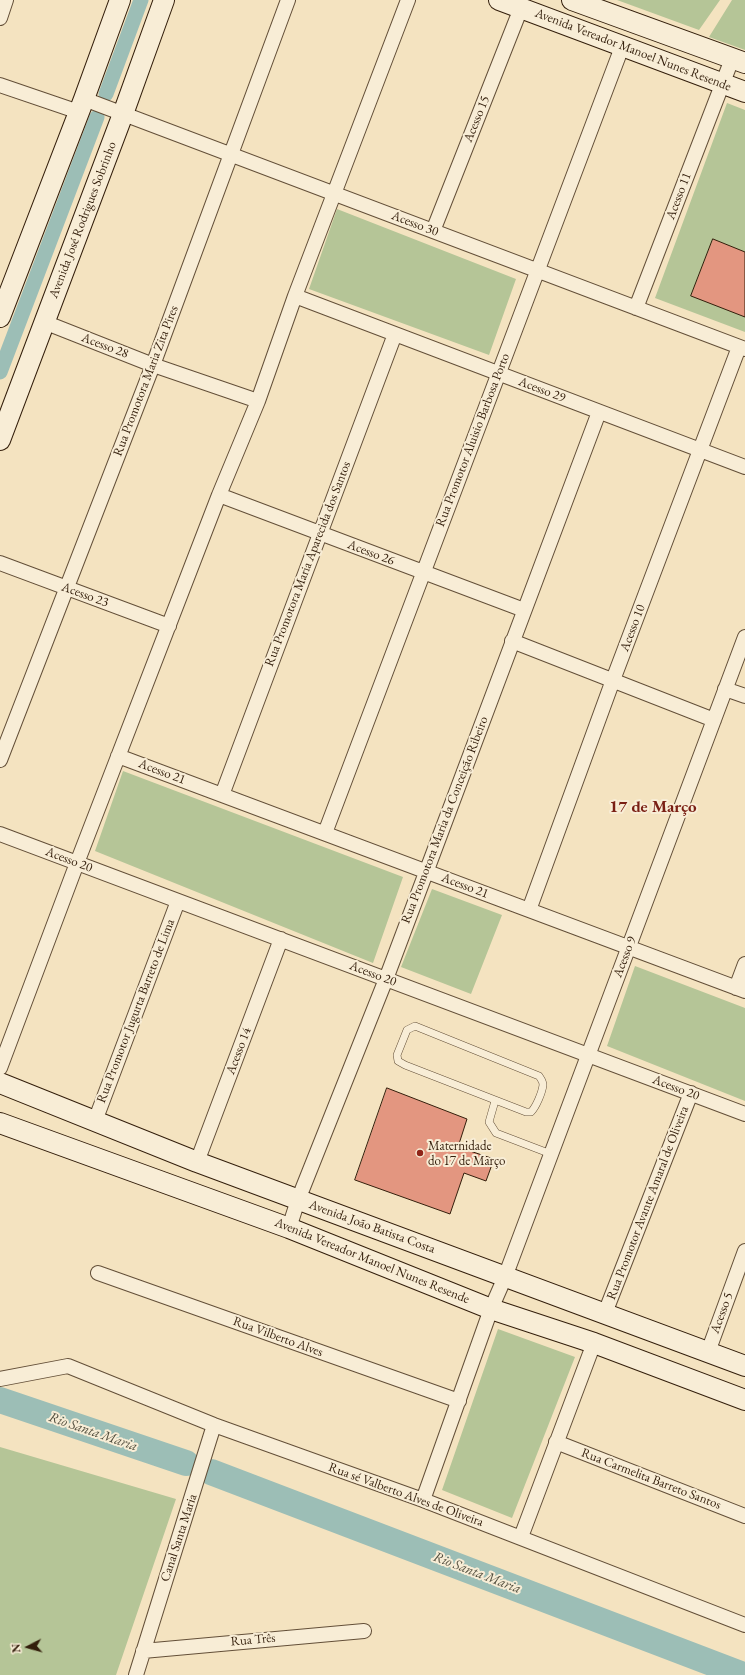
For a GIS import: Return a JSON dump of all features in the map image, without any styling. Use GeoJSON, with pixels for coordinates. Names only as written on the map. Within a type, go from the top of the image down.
{"type":"FeatureCollection","features":[{"type":"Feature","properties":{"kind":"street"},"geometry":{"type":"LineString","coordinates":[[0,18],[6,0]]}},
{"type":"Feature","properties":{"kind":"street"},"geometry":{"type":"LineString","coordinates":[[0,317],[82,106],[120,0]]}},
{"type":"Feature","properties":{"kind":"street","name":"Avenida José Rodrigues Sobrinho"},"geometry":{"type":"LineString","coordinates":[[0,440],[123,114],[164,0]]}},
{"type":"Feature","properties":{"kind":"street","name":"Rua Promotora Maria Zita Pires"},"geometry":{"type":"LineString","coordinates":[[0,760],[65,588],[153,365],[288,0]]}},
{"type":"Feature","properties":{"kind":"street"},"geometry":{"type":"LineString","coordinates":[[0,1068],[118,756],[219,495],[258,401],[295,296],[408,0]]}},
{"type":"Feature","properties":{"kind":"street","name":"Avenida Vereador Manoel Nunes Resende"},"geometry":{"type":"LineString","coordinates":[[499,0],[745,92]]}},
{"type":"Feature","properties":{"kind":"street","name":"Avenida Vereador Manoel Nunes Resende"},"geometry":{"type":"LineString","coordinates":[[572,0],[738,61]]}},
{"type":"Feature","properties":{"kind":"street","name":"Acesso 15"},"geometry":{"type":"LineString","coordinates":[[433,231],[521,8]]}},
{"type":"Feature","properties":{"kind":"street","name":"Rua Promotor Aluisio Barbosa Porto"},"geometry":{"type":"LineString","coordinates":[[325,833],[622,47]]}},
{"type":"Feature","properties":{"kind":"street","name":"Acesso 11"},"geometry":{"type":"LineString","coordinates":[[636,308],[722,84],[738,61]]}},
{"type":"Feature","properties":{"kind":"street","name":"Acesso 30"},"geometry":{"type":"LineString","coordinates":[[0,85],[82,106],[123,114],[742,348]]}},
{"type":"Feature","properties":{"kind":"street","name":"Acesso 29"},"geometry":{"type":"LineString","coordinates":[[295,296],[745,467]]}},
{"type":"Feature","properties":{"kind":"street","name":"Acesso 28"},"geometry":{"type":"LineString","coordinates":[[44,322],[153,365],[258,401]]}},
{"type":"Feature","properties":{"kind":"street","name":"Rua Promotora Maria Aparecida dos Santos"},"geometry":{"type":"LineString","coordinates":[[222,795],[395,334]]}},
{"type":"Feature","properties":{"kind":"street","name":"Acesso 10"},"geometry":{"type":"LineString","coordinates":[[529,910],[613,680],[700,450],[742,348]]}},
{"type":"Feature","properties":{"kind":"street","name":"Rua Promotora Maria da Conceição Ribeiro"},"geometry":{"type":"LineString","coordinates":[[289,1228],[298,1200],[386,979],[599,412]]}},
{"type":"Feature","properties":{"kind":"street","name":"Acesso 26"},"geometry":{"type":"LineString","coordinates":[[219,495],[524,610]]}},
{"type":"Feature","properties":{"kind":"street","name":"Acesso 23"},"geometry":{"type":"LineString","coordinates":[[0,563],[169,626]]}},
{"type":"Feature","properties":{"kind":"street","name":"Acesso 9"},"geometry":{"type":"LineString","coordinates":[[423,1500],[491,1309],[505,1277],[745,637]]}},
{"type":"Feature","properties":{"kind":"street"},"geometry":{"type":"LineString","coordinates":[[512,641],[714,720]]}},
{"type":"Feature","properties":{"kind":"street"},"geometry":{"type":"LineString","coordinates":[[726,689],[745,696]]}},
{"type":"Feature","properties":{"kind":"street","name":"Acesso 21"},"geometry":{"type":"LineString","coordinates":[[118,756],[741,989]]}},
{"type":"Feature","properties":{"kind":"street","name":"Acesso 20"},"geometry":{"type":"LineString","coordinates":[[0,834],[745,1114]]}},
{"type":"Feature","properties":{"kind":"street","name":"Rua Promotor Jugurta Barreto de Lima"},"geometry":{"type":"LineString","coordinates":[[95,1121],[178,901]]}},
{"type":"Feature","properties":{"kind":"street","name":"Acesso 14"},"geometry":{"type":"LineString","coordinates":[[197,1162],[281,939]]}},
{"type":"Feature","properties":{"kind":"street"},"geometry":{"type":"LineString","coordinates":[[741,989],[745,964]]}},
{"type":"Feature","properties":{"kind":"street","name":"Avenida João Batista Costa"},"geometry":{"type":"LineString","coordinates":[[0,1083],[197,1162],[745,1366]]}},
{"type":"Feature","properties":{"kind":"street","name":"Rua Promotor Avante Amaral de Oliveira"},"geometry":{"type":"LineString","coordinates":[[605,1313],[691,1094]]}},
{"type":"Feature","properties":{"kind":"street","name":"Avenida Vereador Manoel Nunes Resende"},"geometry":{"type":"LineString","coordinates":[[0,1123],[289,1228],[491,1309],[594,1342],[745,1400]]}},
{"type":"Feature","properties":{"kind":"street","name":"Acesso 5"},"geometry":{"type":"LineString","coordinates":[[708,1352],[745,1251]]}},
{"type":"Feature","properties":{"kind":"street","name":"Rua Vilberto Alves"},"geometry":{"type":"LineString","coordinates":[[98,1273],[459,1402]]}},
{"type":"Feature","properties":{"kind":"street"},"geometry":{"type":"LineString","coordinates":[[521,1537],[594,1342]]}},
{"type":"Feature","properties":{"kind":"street","name":"Rua sé Valberto Alves de Oliveira"},"geometry":{"type":"LineString","coordinates":[[0,1379],[68,1366],[214,1425],[423,1500],[745,1625]]}},
{"type":"Feature","properties":{"kind":"street","name":"Canal Santa Maria"},"geometry":{"type":"LineString","coordinates":[[136,1675],[214,1425]]}},
{"type":"Feature","properties":{"kind":"street","name":"Rua Carmelita Barreto Santos"},"geometry":{"type":"LineString","coordinates":[[556,1442],[745,1516]]}},
{"type":"Feature","properties":{"kind":"street","name":"Rua Três"},"geometry":{"type":"LineString","coordinates":[[143,1651],[364,1631]]}},
{"type":"Feature","properties":{"kind":"lane"},"geometry":{"type":"LineString","coordinates":[[415,1026],[539,1076],[542,1079],[543,1084],[534,1109],[531,1112],[526,1112],[495,1101],[398,1061],[396,1056],[407,1030],[415,1026]]}},
{"type":"Feature","properties":{"kind":"lane"},"geometry":{"type":"LineString","coordinates":[[495,1101],[489,1122],[496,1133],[551,1154]]}},
{"type":"Feature","properties":{"kind":"green space"},"geometry":{"type":"Polygon","coordinates":[[[617,0],[720,0],[699,30],[617,0]]]}},
{"type":"Feature","properties":{"kind":"green space"},"geometry":{"type":"Polygon","coordinates":[[[732,0],[745,0],[745,50],[709,37],[732,0]]]}},
{"type":"Feature","properties":{"kind":"green space"},"geometry":{"type":"Polygon","coordinates":[[[727,103],[745,110],[745,332],[655,298],[727,103]]]}},
{"type":"Feature","properties":{"kind":"green space"},"geometry":{"type":"Polygon","coordinates":[[[337,209],[516,279],[489,355],[309,289],[337,209]]]}},
{"type":"Feature","properties":{"kind":"green space"},"geometry":{"type":"Polygon","coordinates":[[[123,771],[403,877],[373,963],[95,851],[123,771]]]}},
{"type":"Feature","properties":{"kind":"green space"},"geometry":{"type":"Polygon","coordinates":[[[432,889],[502,915],[471,994],[401,967],[432,889]]]}},
{"type":"Feature","properties":{"kind":"green space"},"geometry":{"type":"Polygon","coordinates":[[[635,966],[745,1008],[745,1101],[607,1046],[635,966]]]}},
{"type":"Feature","properties":{"kind":"green space"},"geometry":{"type":"Polygon","coordinates":[[[498,1329],[575,1357],[512,1518],[442,1490],[498,1329]]]}},
{"type":"Feature","properties":{"kind":"green space"},"geometry":{"type":"Polygon","coordinates":[[[0,1447],[176,1499],[116,1675],[0,1675],[0,1447]]]}},
{"type":"Feature","properties":{"kind":"building"},"geometry":{"type":"Polygon","coordinates":[[[713,239],[745,252],[745,317],[691,296],[713,239]]]}},
{"type":"Feature","properties":{"kind":"building","name":"Maternidade do 17 de Março"},"geometry":{"type":"Polygon","coordinates":[[[387,1088],[467,1119],[458,1147],[494,1159],[486,1181],[464,1173],[450,1214],[355,1180],[387,1088]]]}},
{"type":"Feature","properties":{"kind":"waterway"},"geometry":{"type":"LineString","coordinates":[[106,94],[141,0]]}},
{"type":"Feature","properties":{"kind":"waterway"},"geometry":{"type":"LineString","coordinates":[[0,372],[97,117]]}},
{"type":"Feature","properties":{"kind":"waterway","name":"Rio Santa Maria"},"geometry":{"type":"LineString","coordinates":[[0,1400],[186,1463]]}},
{"type":"Feature","properties":{"kind":"waterway","name":"Rio Santa Maria"},"geometry":{"type":"LineString","coordinates":[[211,1472],[743,1675]]}},
{"type":"Feature","properties":{"kind":"place","name":"Maternidade do 17 de Março"},"geometry":{"type":"Point","coordinates":[420,1153]}},
{"type":"Feature","properties":{"kind":"district","name":"17 de Março"},"geometry":{"type":"Point","coordinates":[653,807]}}]}
